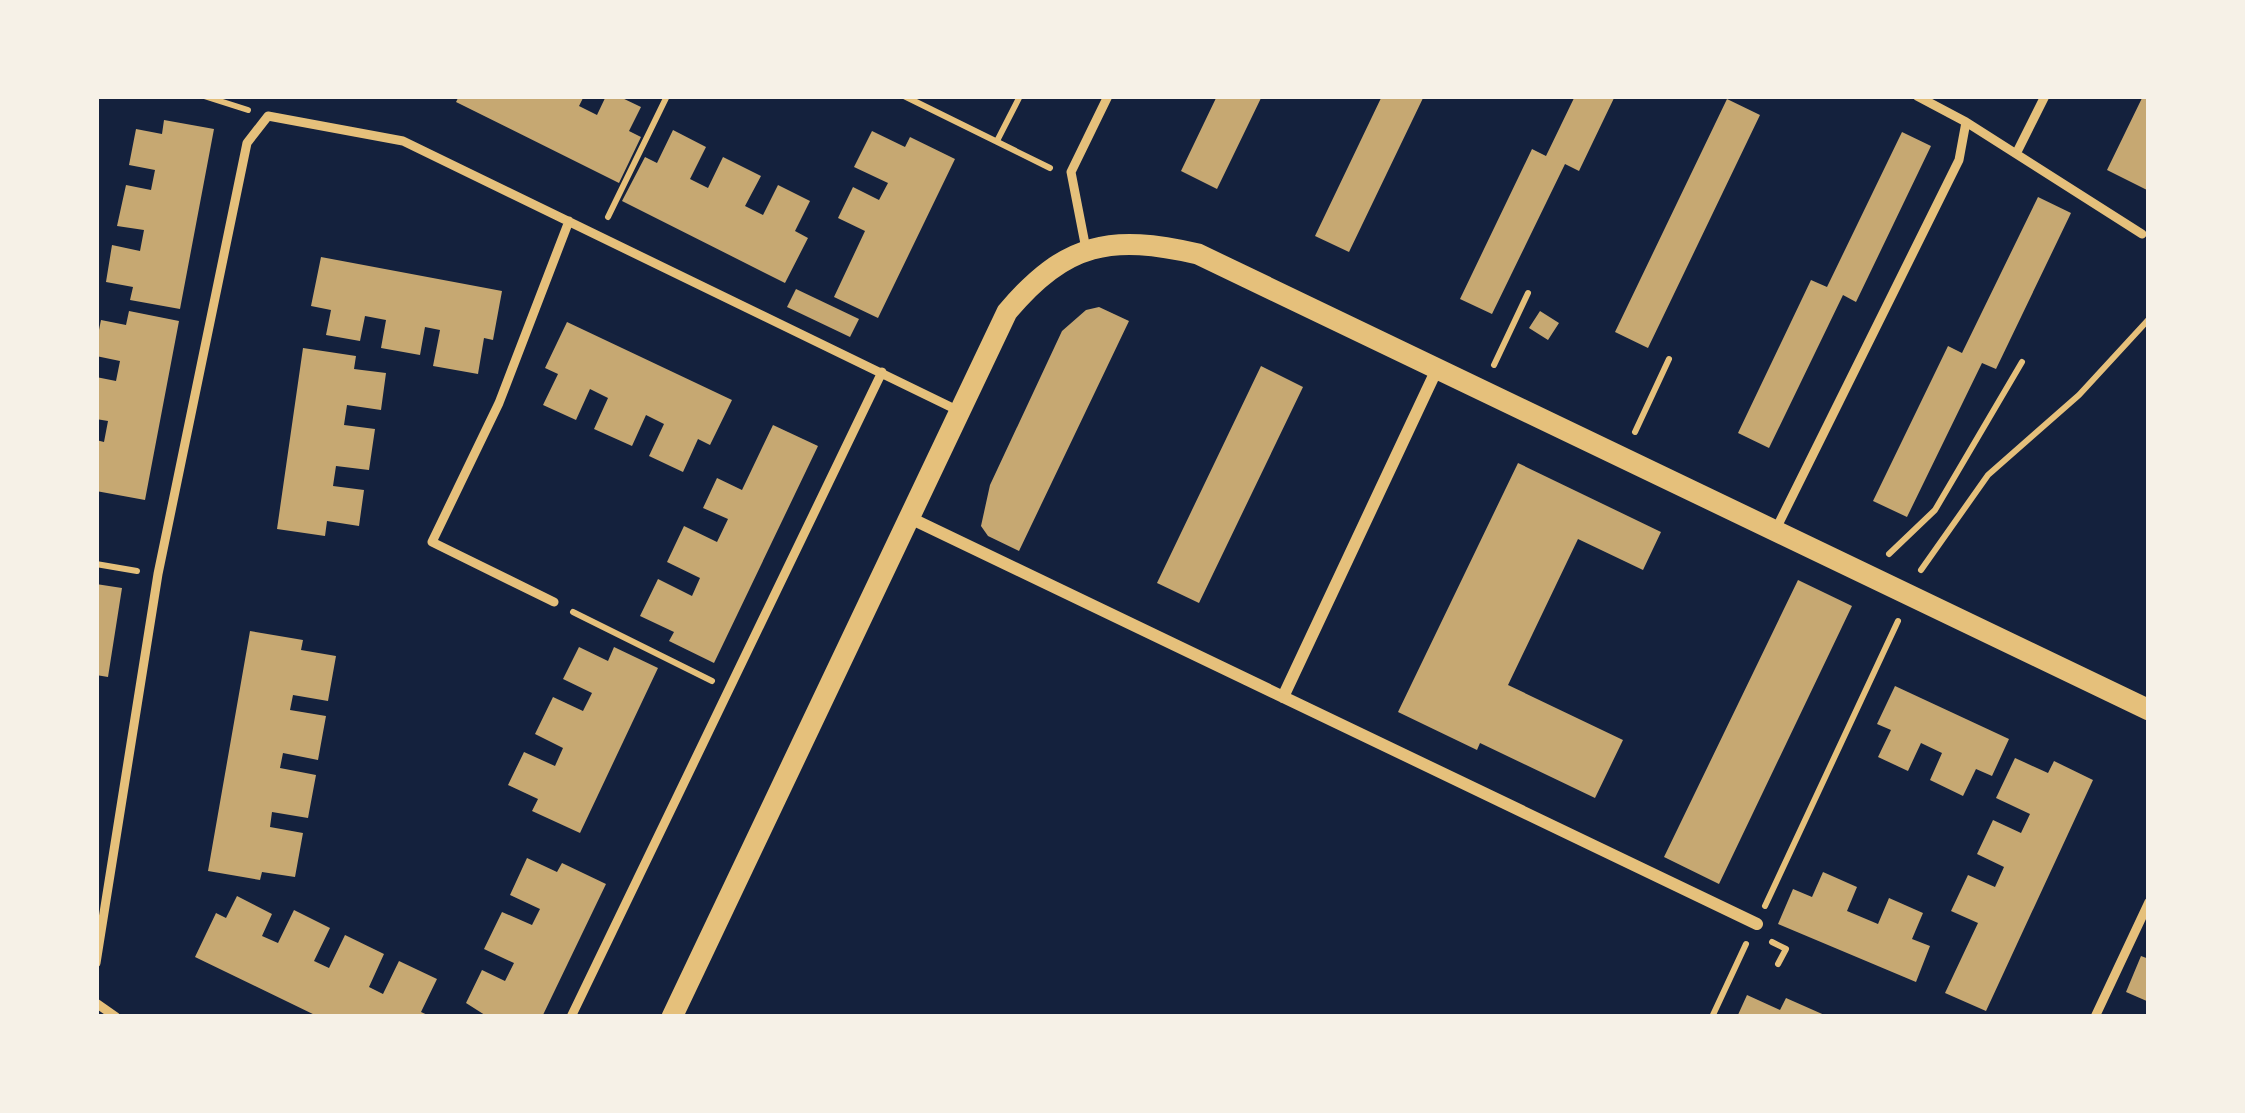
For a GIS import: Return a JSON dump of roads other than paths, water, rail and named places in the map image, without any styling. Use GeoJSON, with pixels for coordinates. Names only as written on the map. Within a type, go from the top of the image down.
{"type":"FeatureCollection","features":[{"type":"Feature","properties":{"kind":"street"},"geometry":{"type":"LineString","coordinates":[[672,1017],[1006,312],[1040,273],[1086,249],[1137,240],[1198,254],[2149,710]]}},
{"type":"Feature","properties":{"kind":"street"},"geometry":{"type":"LineString","coordinates":[[1283,697],[1437,369]]}},
{"type":"Feature","properties":{"kind":"street"},"geometry":{"type":"LineString","coordinates":[[908,517],[1755,928]]}},
{"type":"Feature","properties":{"kind":"lane"},"geometry":{"type":"LineString","coordinates":[[1086,249],[1071,172],[1108,96]]}},
{"type":"Feature","properties":{"kind":"lane"},"geometry":{"type":"LineString","coordinates":[[1917,96],[2018,150],[2142,234]]}},
{"type":"Feature","properties":{"kind":"lane"},"geometry":{"type":"LineString","coordinates":[[2018,150],[2045,96]]}},
{"type":"Feature","properties":{"kind":"lane"},"geometry":{"type":"LineString","coordinates":[[96,963],[158,574],[247,142],[268,116],[403,142],[957,410]]}},
{"type":"Feature","properties":{"kind":"lane"},"geometry":{"type":"LineString","coordinates":[[1776,529],[1959,160],[1966,122]]}},
{"type":"Feature","properties":{"kind":"lane"},"geometry":{"type":"LineString","coordinates":[[554,602],[432,542],[500,403],[569,221]]}},
{"type":"Feature","properties":{"kind":"lane"},"geometry":{"type":"LineString","coordinates":[[571,1017],[882,372]]}},
{"type":"Feature","properties":{"kind":"lane"},"geometry":{"type":"LineString","coordinates":[[2095,1017],[2149,902]]}},
{"type":"Feature","properties":{"kind":"lane"},"geometry":{"type":"LineString","coordinates":[[96,1004],[116,1017]]}}]}
